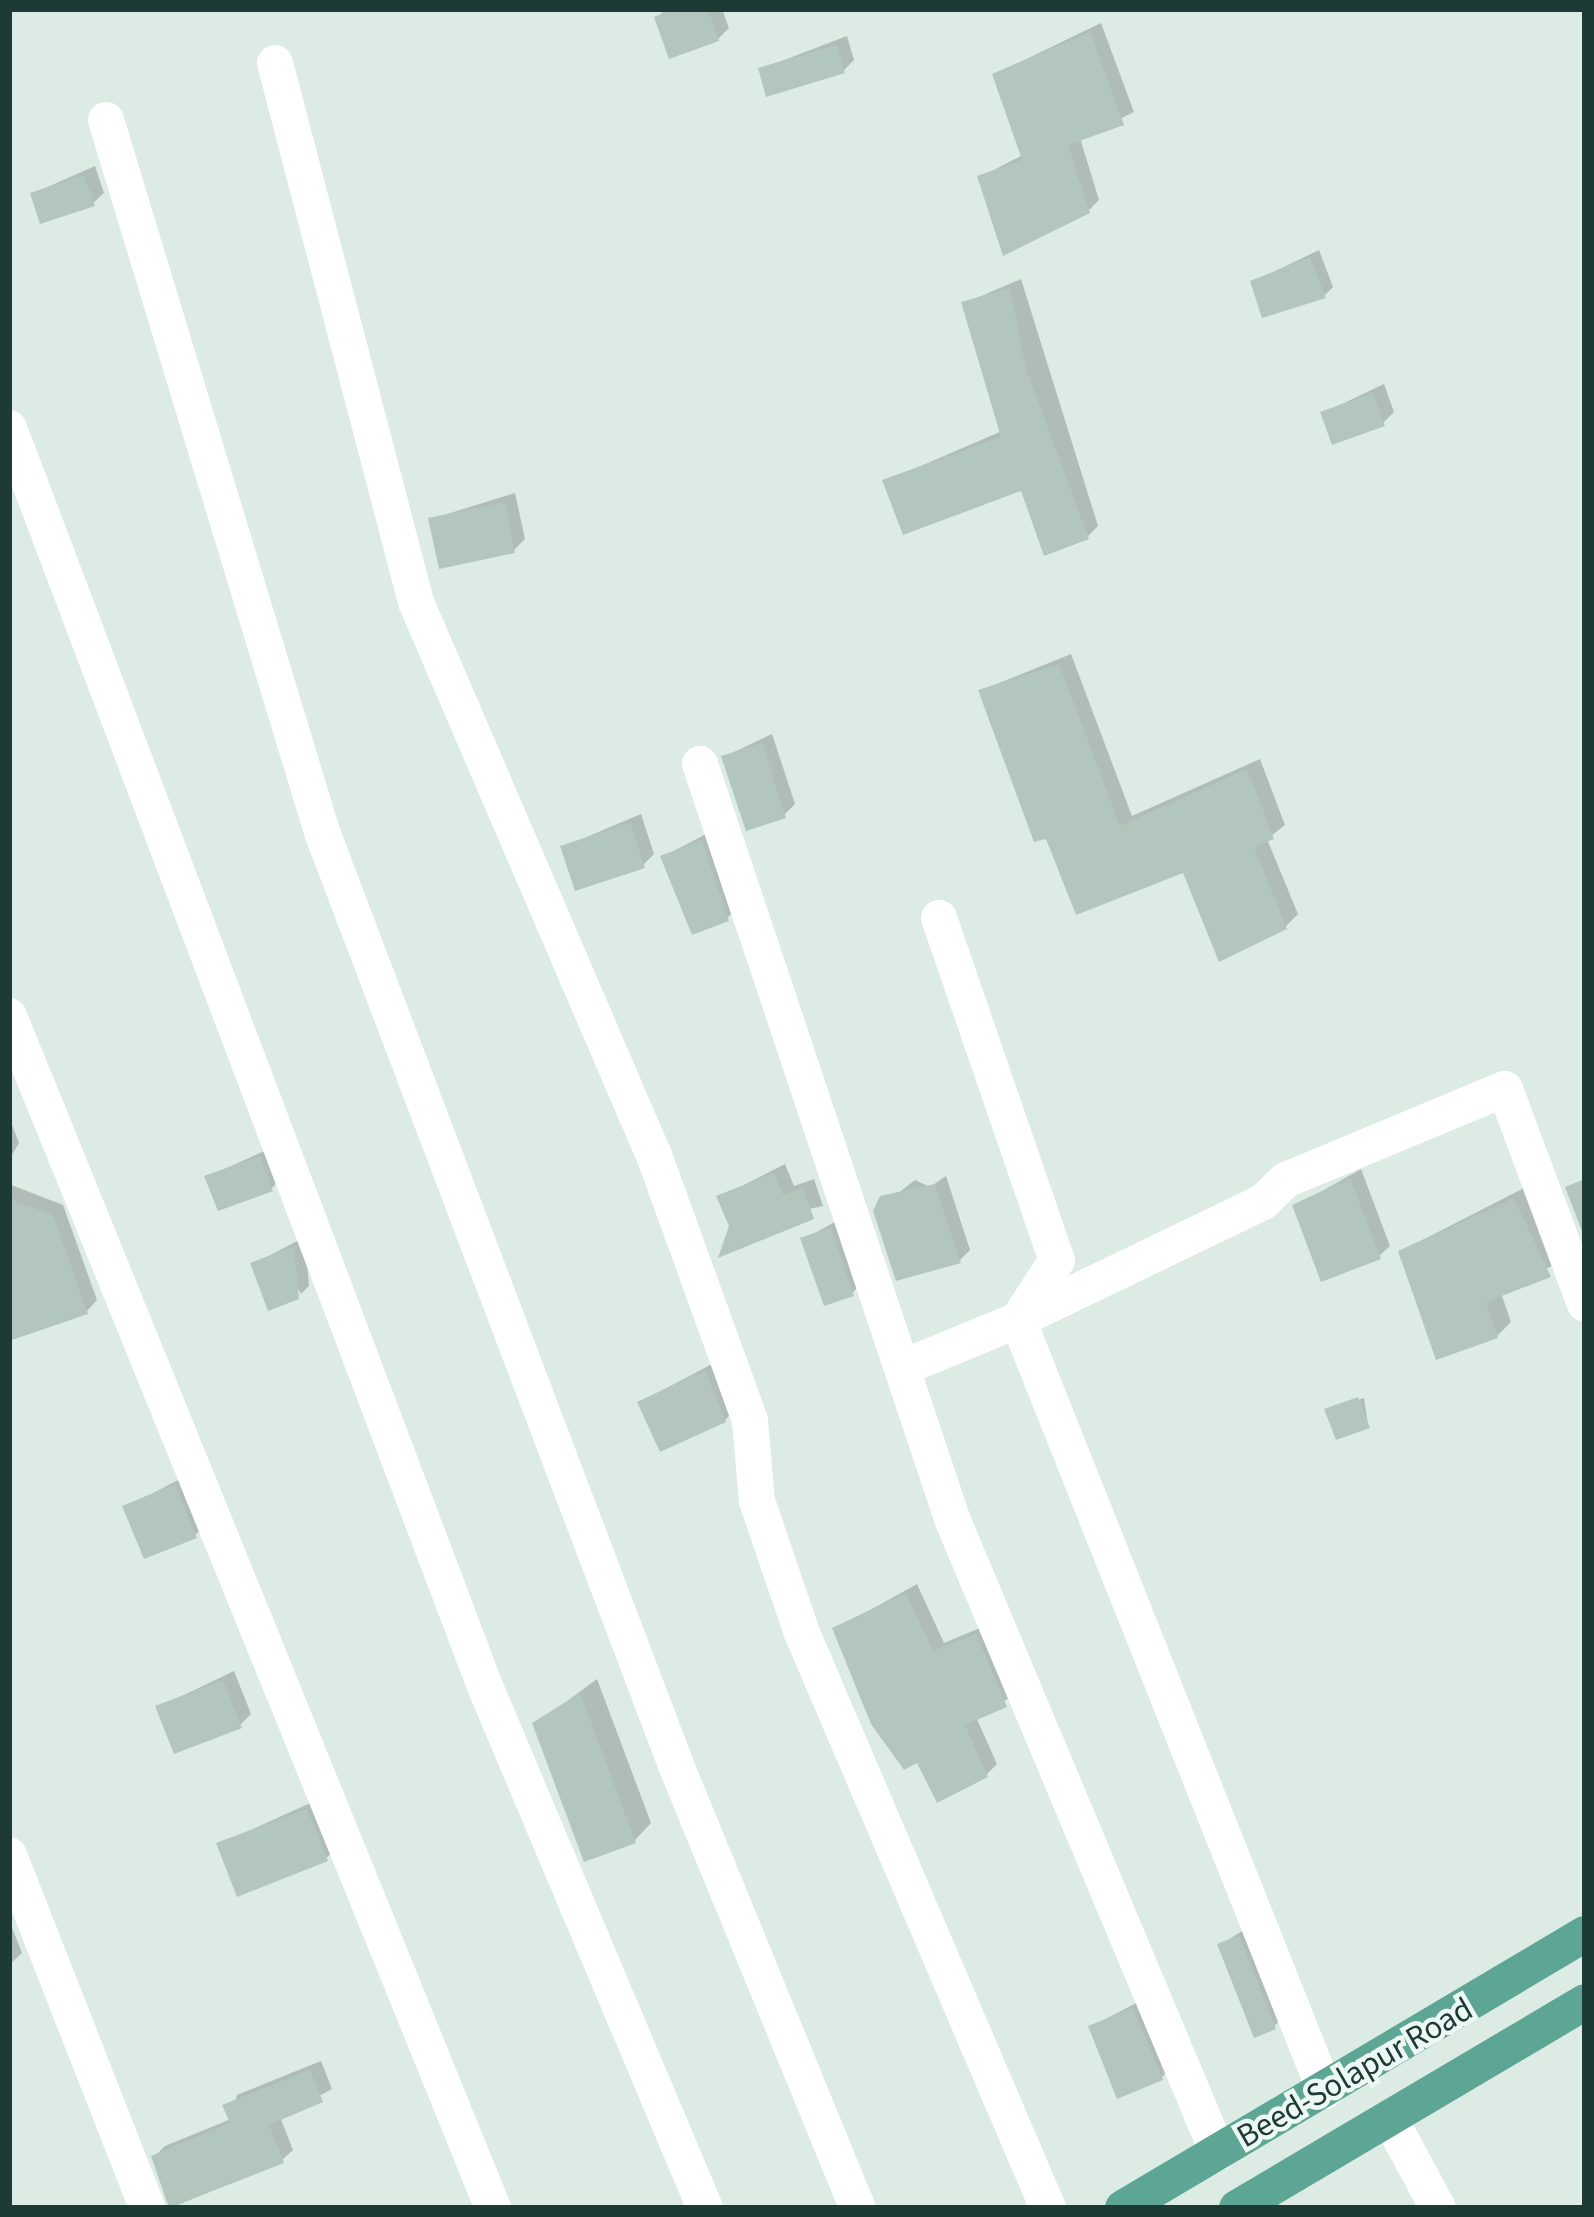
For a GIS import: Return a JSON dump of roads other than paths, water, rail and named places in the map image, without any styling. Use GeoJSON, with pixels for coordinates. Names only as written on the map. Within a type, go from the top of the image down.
{"type":"FeatureCollection","features":[{"type":"Feature","properties":{"kind":"main road","name":"Beed-Solapur Road"},"geometry":{"type":"LineString","coordinates":[[1123,2208],[1585,1934]]}},
{"type":"Feature","properties":{"kind":"main road","name":"Beed-Solapur Road"},"geometry":{"type":"LineString","coordinates":[[1237,2208],[1585,2002]]}},
{"type":"Feature","properties":{"kind":"street"},"geometry":{"type":"LineString","coordinates":[[275,63],[416,602],[607,1037],[750,1421],[757,1502],[802,1633],[1048,2208]]}},
{"type":"Feature","properties":{"kind":"street"},"geometry":{"type":"LineString","coordinates":[[106,120],[322,832],[678,1770],[858,2208]]}},
{"type":"Feature","properties":{"kind":"street"},"geometry":{"type":"LineString","coordinates":[[9,428],[476,1661],[705,2208]]}},
{"type":"Feature","properties":{"kind":"street"},"geometry":{"type":"LineString","coordinates":[[700,764],[953,1521],[1218,2153]]}},
{"type":"Feature","properties":{"kind":"street"},"geometry":{"type":"LineString","coordinates":[[939,917],[1057,1260],[1018,1320]]}},
{"type":"Feature","properties":{"kind":"street"},"geometry":{"type":"LineString","coordinates":[[9,1016],[493,2208]]}},
{"type":"Feature","properties":{"kind":"street"},"geometry":{"type":"LineString","coordinates":[[904,1366],[1018,1320],[1263,1202],[1286,1180],[1505,1089],[1585,1304]]}},
{"type":"Feature","properties":{"kind":"street"},"geometry":{"type":"LineString","coordinates":[[1018,1320],[1325,2091]]}},
{"type":"Feature","properties":{"kind":"street"},"geometry":{"type":"LineString","coordinates":[[9,1856],[147,2208]]}},
{"type":"Feature","properties":{"kind":"street"},"geometry":{"type":"LineString","coordinates":[[1390,2119],[1438,2208]]}}]}
